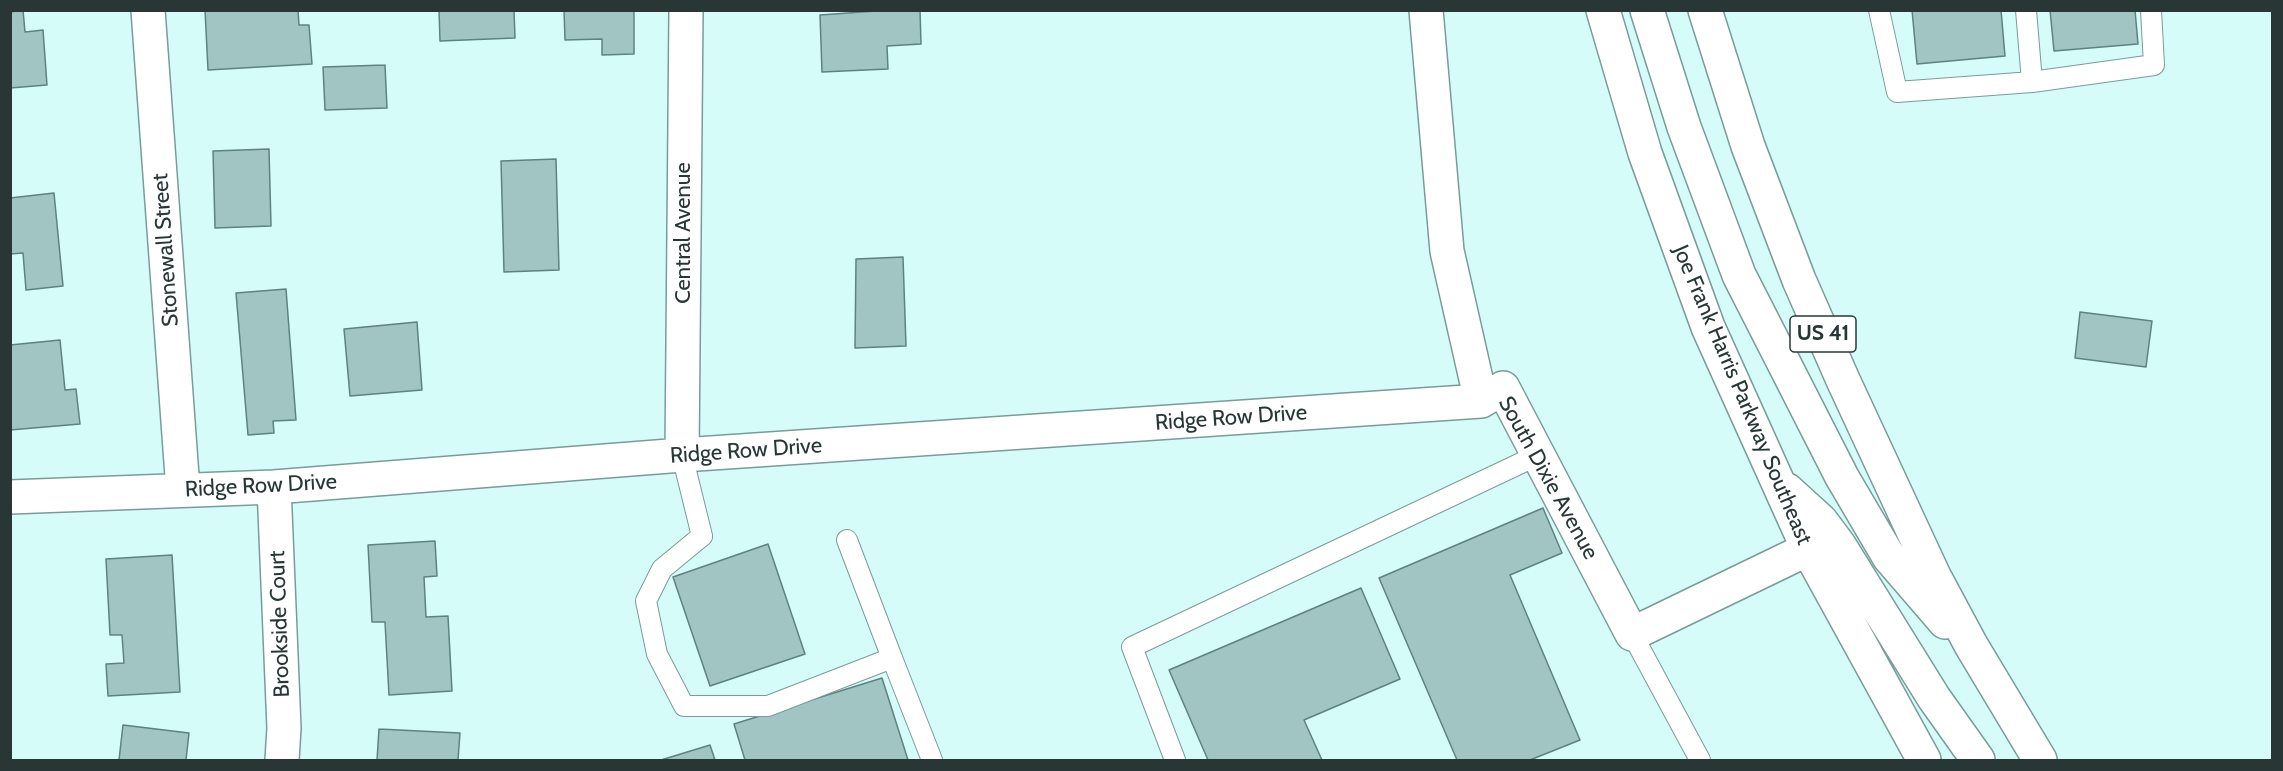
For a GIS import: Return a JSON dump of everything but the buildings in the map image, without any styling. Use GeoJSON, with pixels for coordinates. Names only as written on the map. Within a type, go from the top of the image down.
{"type":"FeatureCollection","features":[{"type":"Feature","properties":{"kind":"street","name":"Stonewall Street"},"geometry":{"type":"LineString","coordinates":[[148,10],[183,490]]}},
{"type":"Feature","properties":{"kind":"street","name":"Central Avenue"},"geometry":{"type":"LineString","coordinates":[[682,455],[686,10]]}},
{"type":"Feature","properties":{"kind":"street","name":"South Dixie Avenue"},"geometry":{"type":"LineString","coordinates":[[1426,10],[1447,251],[1481,401],[1503,388],[1632,634]]}},
{"type":"Feature","properties":{"kind":"street","name":"Joe Frank Harris Parkway Southeast"},"geometry":{"type":"LineString","coordinates":[[1603,10],[1645,153],[1708,327],[1808,549],[1924,760]]}},
{"type":"Feature","properties":{"kind":"street"},"geometry":{"type":"LineString","coordinates":[[1647,10],[1684,127],[1726,244],[1795,389],[1842,477],[1889,557],[1939,615],[1971,645]]}},
{"type":"Feature","properties":{"kind":"street","name":"US 41"},"geometry":{"type":"LineString","coordinates":[[1705,10],[1748,146],[1799,280],[1902,508],[1971,645],[2040,760]]}},
{"type":"Feature","properties":{"kind":"street","name":"Ridge Row Drive"},"geometry":{"type":"LineString","coordinates":[[10,497],[274,488],[682,455],[1481,401]]}},
{"type":"Feature","properties":{"kind":"street"},"geometry":{"type":"LineString","coordinates":[[1778,483],[1821,521],[1839,545],[1934,698],[1978,760]]}},
{"type":"Feature","properties":{"kind":"street","name":"Brookside Court"},"geometry":{"type":"LineString","coordinates":[[274,488],[284,728],[282,760]]}},
{"type":"Feature","properties":{"kind":"street"},"geometry":{"type":"LineString","coordinates":[[1632,634],[1808,549]]}},
{"type":"Feature","properties":{"kind":"lane"},"geometry":{"type":"LineString","coordinates":[[1879,10],[1897,92],[2032,82],[2154,65],[2151,10]]}},
{"type":"Feature","properties":{"kind":"lane"},"geometry":{"type":"LineString","coordinates":[[2026,10],[2032,82]]}},
{"type":"Feature","properties":{"kind":"lane"},"geometry":{"type":"LineString","coordinates":[[682,455],[702,536],[662,569],[646,601],[657,654],[684,706],[768,706],[892,658]]}},
{"type":"Feature","properties":{"kind":"lane"},"geometry":{"type":"LineString","coordinates":[[1175,760],[1132,647],[1538,455]]}},
{"type":"Feature","properties":{"kind":"lane"},"geometry":{"type":"LineString","coordinates":[[847,540],[932,760]]}},
{"type":"Feature","properties":{"kind":"lane"},"geometry":{"type":"LineString","coordinates":[[1632,634],[1700,760]]}}]}
